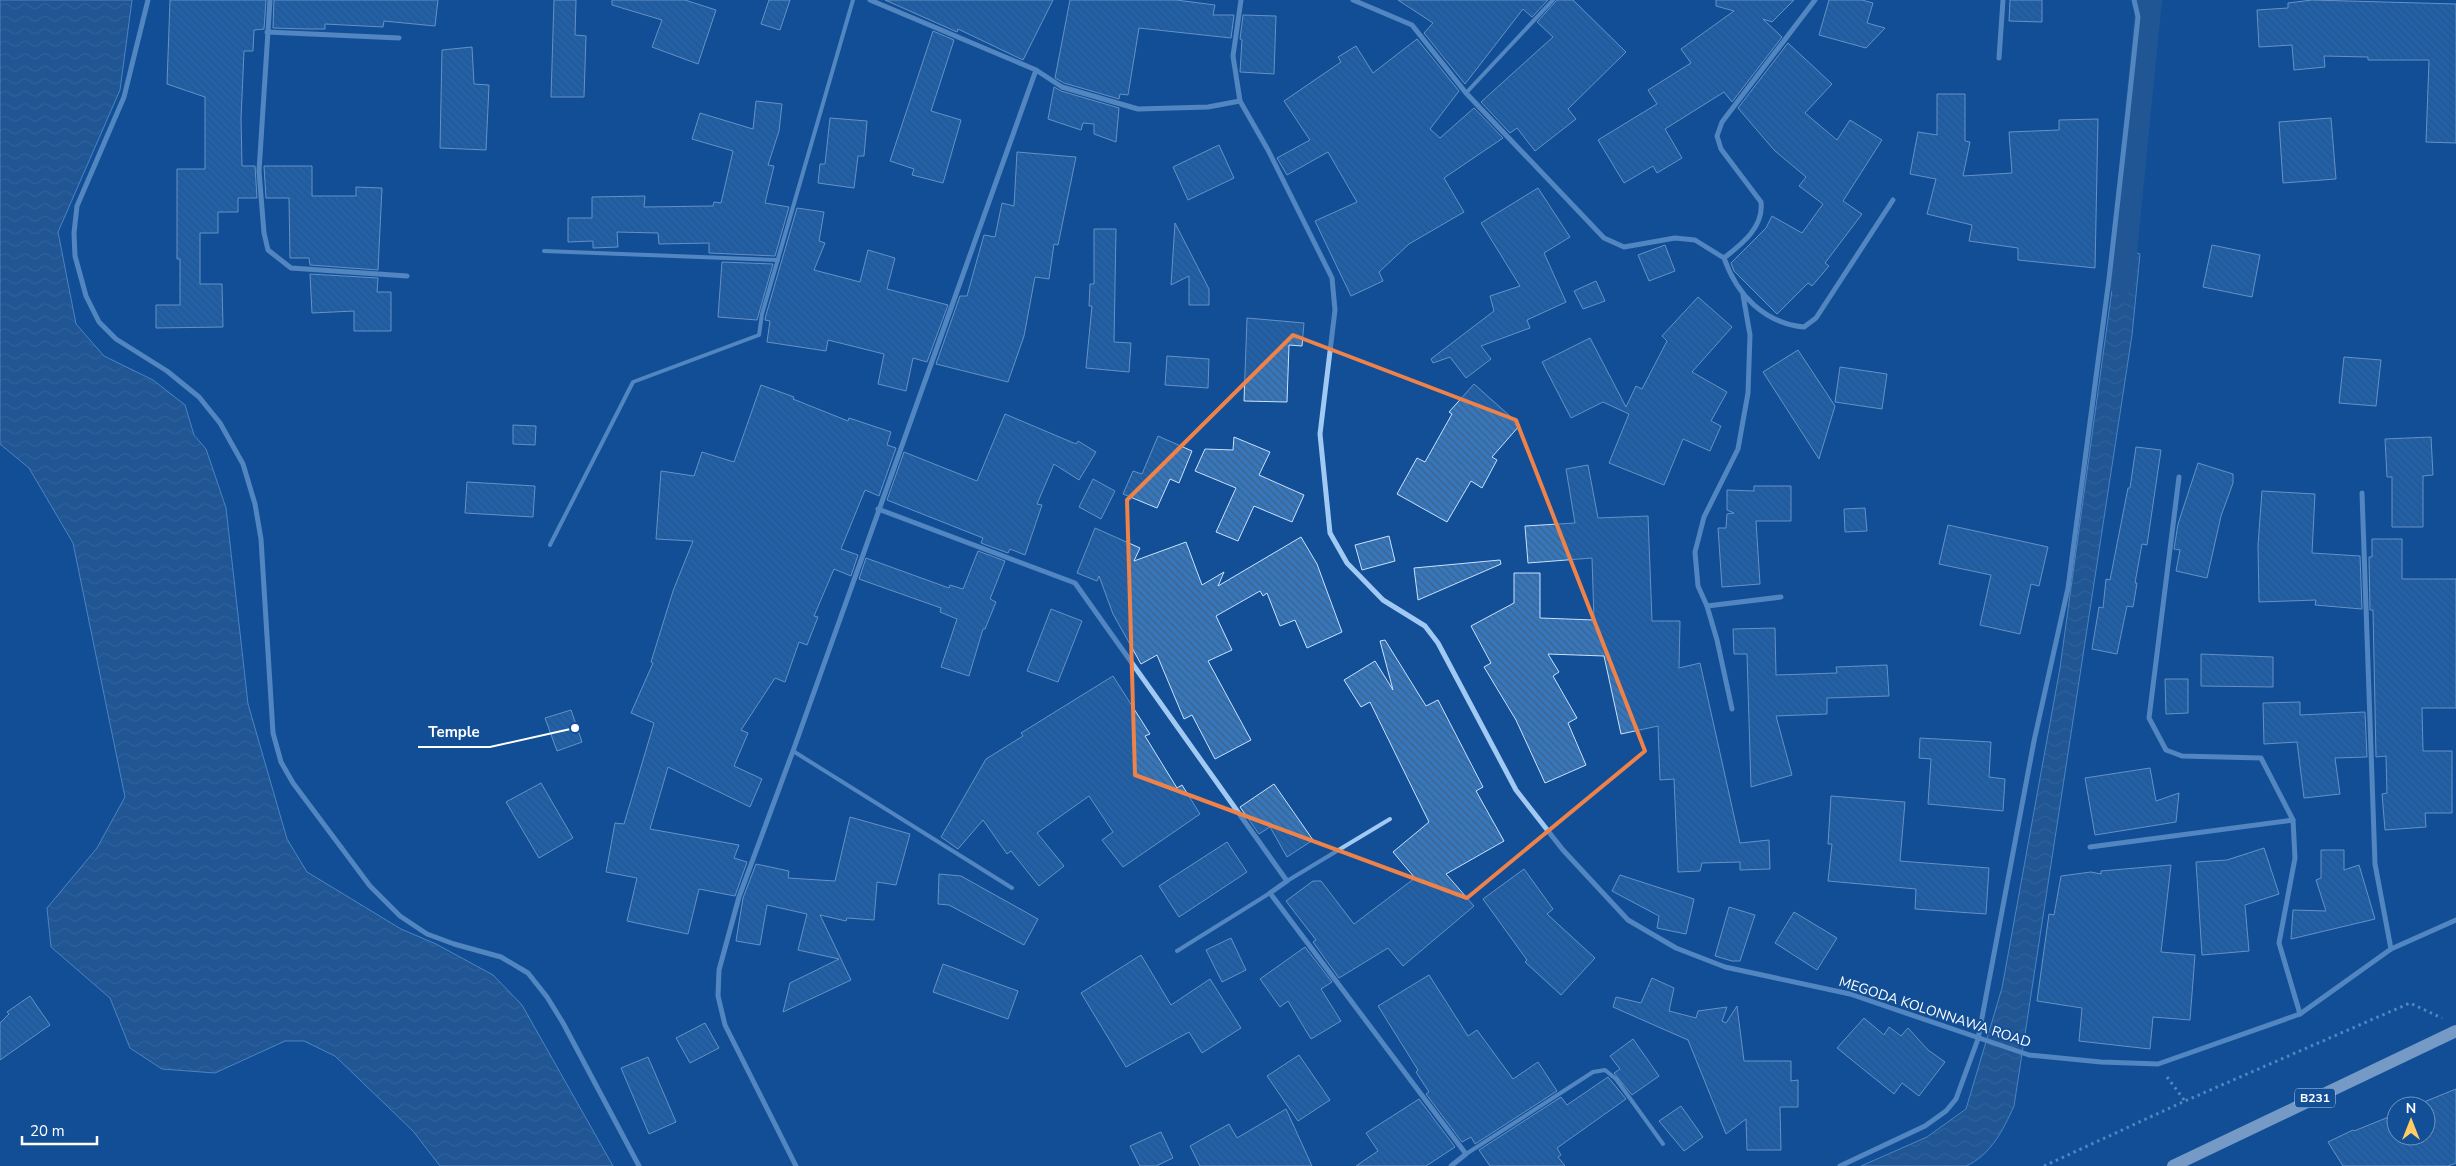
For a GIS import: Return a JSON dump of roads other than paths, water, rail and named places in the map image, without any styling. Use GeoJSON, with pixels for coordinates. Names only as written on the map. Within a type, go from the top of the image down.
{"type":"FeatureCollection","features":[{"type":"Feature","properties":{"kind":"main road","name":"B231"},"geometry":{"type":"LineString","coordinates":[[2180,1164],[2452,1026]]}},
{"type":"Feature","properties":{"kind":"street"},"geometry":{"type":"LineString","coordinates":[[148,0],[124,97],[77,206],[74,233],[75,256],[86,296],[99,322],[116,339],[166,371],[199,397],[220,423],[243,464],[255,504],[261,539],[269,690],[273,733],[281,762],[293,783],[370,886],[400,916],[427,934],[454,944],[502,957],[528,973],[563,1023],[639,1166]]}},
{"type":"Feature","properties":{"kind":"street"},"geometry":{"type":"LineString","coordinates":[[270,0],[259,171],[264,233],[268,250],[291,268],[407,276]]}},
{"type":"Feature","properties":{"kind":"street"},"geometry":{"type":"LineString","coordinates":[[870,0],[1036,70],[1062,87],[1138,109],[1208,107],[1240,102]]}},
{"type":"Feature","properties":{"kind":"street","name":"MEGODA KOLONNAWA ROAD"},"geometry":{"type":"LineString","coordinates":[[1241,0],[1233,56],[1240,102],[1268,150],[1332,278],[1335,310],[1320,434],[1330,533],[1346,563],[1383,600],[1425,626],[1438,644],[1516,790],[1563,850],[1628,920],[1676,948],[1725,967],[1850,994],[2029,1055],[2101,1062],[2158,1064],[2300,1014],[2391,949],[2456,920]]}},
{"type":"Feature","properties":{"kind":"street"},"geometry":{"type":"LineString","coordinates":[[1353,0],[1412,24],[1466,93],[1604,238],[1624,247],[1675,238],[1696,240],[1724,258],[1730,275],[1743,295],[1759,311],[1790,325],[1804,326],[1816,318],[1893,200]]}},
{"type":"Feature","properties":{"kind":"street"},"geometry":{"type":"LineString","coordinates":[[1724,258],[1738,247],[1759,224],[1762,212],[1761,202],[1721,149],[1717,136],[1722,122],[1815,0]]}},
{"type":"Feature","properties":{"kind":"street"},"geometry":{"type":"LineString","coordinates":[[1998,58],[2003,0]]}},
{"type":"Feature","properties":{"kind":"street"},"geometry":{"type":"LineString","coordinates":[[1840,1166],[1925,1126],[1946,1111],[1956,1099],[1978,1039],[2034,741],[2068,588],[2109,279],[2128,111],[2138,17],[2134,0]]}},
{"type":"Feature","properties":{"kind":"street"},"geometry":{"type":"LineString","coordinates":[[267,32],[399,38]]}},
{"type":"Feature","properties":{"kind":"street"},"geometry":{"type":"LineString","coordinates":[[796,1166],[725,1025],[718,996],[719,970],[739,897],[1036,70]]}},
{"type":"Feature","properties":{"kind":"street"},"geometry":{"type":"LineString","coordinates":[[1732,709],[1717,640],[1707,606],[1698,586],[1695,552],[1704,517],[1738,450],[1745,412],[1750,360],[1750,335],[1743,295]]}},
{"type":"Feature","properties":{"kind":"street"},"geometry":{"type":"LineString","coordinates":[[2179,477],[2149,718],[2166,750],[2182,756],[2261,758],[2293,820],[2295,858],[2279,943],[2300,1014]]}},
{"type":"Feature","properties":{"kind":"street"},"geometry":{"type":"LineString","coordinates":[[2362,493],[2375,864],[2391,949]]}},
{"type":"Feature","properties":{"kind":"street"},"geometry":{"type":"LineString","coordinates":[[878,509],[1075,583],[1287,881],[1270,893],[1466,1154],[1451,1166]]}},
{"type":"Feature","properties":{"kind":"street"},"geometry":{"type":"LineString","coordinates":[[1707,606],[1781,597]]}},
{"type":"Feature","properties":{"kind":"street"},"geometry":{"type":"LineString","coordinates":[[2090,847],[2293,820]]}},
{"type":"Feature","properties":{"kind":"lane"},"geometry":{"type":"LineString","coordinates":[[550,545],[633,382],[759,335],[762,314],[853,0]]}},
{"type":"Feature","properties":{"kind":"lane"},"geometry":{"type":"LineString","coordinates":[[1466,93],[1553,0]]}},
{"type":"Feature","properties":{"kind":"lane"},"geometry":{"type":"LineString","coordinates":[[544,251],[778,260]]}},
{"type":"Feature","properties":{"kind":"lane"},"geometry":{"type":"LineString","coordinates":[[793,751],[1012,888]]}},
{"type":"Feature","properties":{"kind":"lane"},"geometry":{"type":"LineString","coordinates":[[1287,881],[1390,819]]}},
{"type":"Feature","properties":{"kind":"lane"},"geometry":{"type":"LineString","coordinates":[[1177,951],[1270,893]]}},
{"type":"Feature","properties":{"kind":"lane"},"geometry":{"type":"LineString","coordinates":[[1466,1154],[1592,1072],[1604,1070],[1616,1079],[1663,1144]]}},
{"type":"Feature","properties":{"kind":"water"},"geometry":{"type":"Polygon","coordinates":[[[0,0],[132,0],[120,90],[58,232],[76,324],[104,356],[153,380],[185,405],[194,435],[206,449],[226,508],[248,704],[287,839],[307,872],[401,929],[436,944],[493,975],[522,1005],[613,1166],[440,1166],[413,1131],[335,1056],[304,1041],[285,1041],[215,1073],[162,1069],[130,1048],[110,998],[51,947],[47,908],[97,848],[125,797],[73,543],[29,468],[0,444],[0,0]]]}},
{"type":"Feature","properties":{"kind":"water"},"geometry":{"type":"Polygon","coordinates":[[[2118,246],[2140,254],[2132,335],[2014,1106],[2001,1133],[1989,1149],[1966,1166],[1861,1166],[1927,1137],[1966,1109],[2002,988],[2060,668],[2118,246]]]}},
{"type":"Feature","properties":{"kind":"waterway"},"geometry":{"type":"LineString","coordinates":[[2121,282],[2149,0]]}},
{"type":"Feature","properties":{"kind":"place","name":"Temple"},"geometry":{"type":"Point","coordinates":[575,728]}}]}
